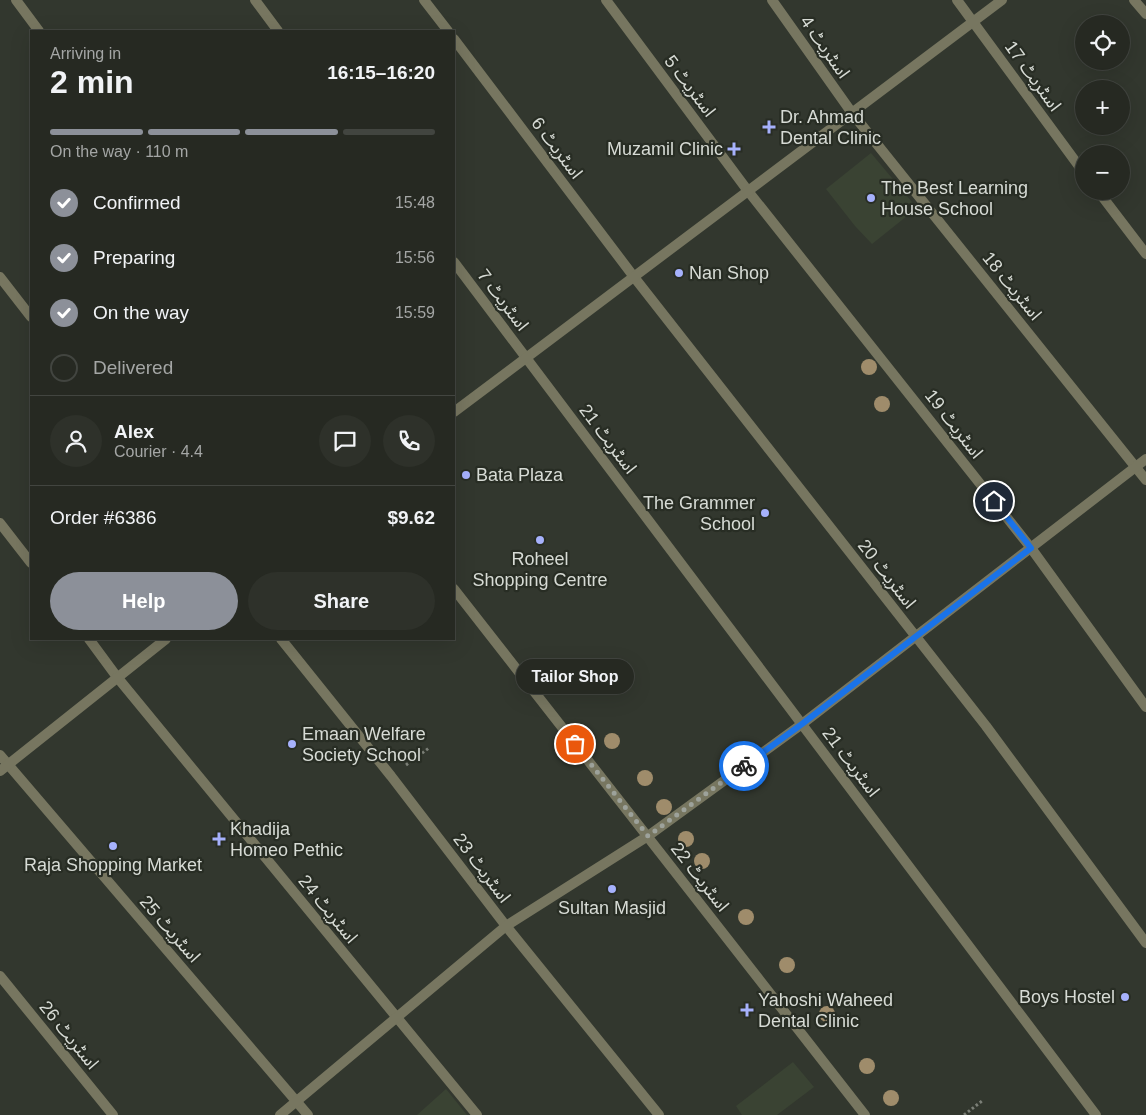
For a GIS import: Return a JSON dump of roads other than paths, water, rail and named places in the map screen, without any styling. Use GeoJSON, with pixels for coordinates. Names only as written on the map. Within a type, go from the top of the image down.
{"type":"FeatureCollection","features":[{"type":"Feature","properties":{"kind":"street"},"geometry":{"type":"LineString","coordinates":[[16,0],[38,30]]}},
{"type":"Feature","properties":{"kind":"street"},"geometry":{"type":"LineString","coordinates":[[255,0],[277,30]]}},
{"type":"Feature","properties":{"kind":"street"},"geometry":{"type":"LineString","coordinates":[[424,0],[447,30]]}},
{"type":"Feature","properties":{"kind":"street","name":"اسٹریٹ 5"},"geometry":{"type":"LineString","coordinates":[[606,0],[748,191]]}},
{"type":"Feature","properties":{"kind":"street","name":"اسٹریٹ 4"},"geometry":{"type":"LineString","coordinates":[[772,0],[852,113]]}},
{"type":"Feature","properties":{"kind":"street","name":"اسٹریٹ 17"},"geometry":{"type":"LineString","coordinates":[[957,0],[1075,160]]}},
{"type":"Feature","properties":{"kind":"street"},"geometry":{"type":"LineString","coordinates":[[455,411],[1002,0]]}},
{"type":"Feature","properties":{"kind":"street"},"geometry":{"type":"LineString","coordinates":[[1134,0],[1146,14]]}},
{"type":"Feature","properties":{"kind":"street","name":"اسٹریٹ 6"},"geometry":{"type":"LineString","coordinates":[[455,40],[634,277]]}},
{"type":"Feature","properties":{"kind":"street","name":"اسٹریٹ 18"},"geometry":{"type":"LineString","coordinates":[[852,113],[1146,480]]}},
{"type":"Feature","properties":{"kind":"street","name":"اسٹریٹ 19"},"geometry":{"type":"LineString","coordinates":[[748,191],[1031,548],[1146,707]]}},
{"type":"Feature","properties":{"kind":"street"},"geometry":{"type":"LineString","coordinates":[[1105,200],[1146,254]]}},
{"type":"Feature","properties":{"kind":"street","name":"اسٹریٹ 7"},"geometry":{"type":"LineString","coordinates":[[455,263],[526,358]]}},
{"type":"Feature","properties":{"kind":"street"},"geometry":{"type":"LineString","coordinates":[[0,277],[30,316]]}},
{"type":"Feature","properties":{"kind":"street","name":"اسٹریٹ 20"},"geometry":{"type":"LineString","coordinates":[[634,277],[986,726],[1146,943]]}},
{"type":"Feature","properties":{"kind":"street","name":"اسٹریٹ 21"},"geometry":{"type":"LineString","coordinates":[[526,358],[1096,1115]]}},
{"type":"Feature","properties":{"kind":"street"},"geometry":{"type":"LineString","coordinates":[[280,1115],[506,926],[648,836],[802,724],[1146,459]]}},
{"type":"Feature","properties":{"kind":"street"},"geometry":{"type":"LineString","coordinates":[[0,523],[30,562]]}},
{"type":"Feature","properties":{"kind":"street","name":"اسٹریٹ 22"},"geometry":{"type":"LineString","coordinates":[[455,591],[865,1115]]}},
{"type":"Feature","properties":{"kind":"street","name":"اسٹریٹ 24"},"geometry":{"type":"LineString","coordinates":[[90,640],[117,678],[477,1115]]}},
{"type":"Feature","properties":{"kind":"street"},"geometry":{"type":"LineString","coordinates":[[4,768],[165,640]]}},
{"type":"Feature","properties":{"kind":"street","name":"اسٹریٹ 23"},"geometry":{"type":"LineString","coordinates":[[282,640],[391,776],[506,926],[659,1115]]}},
{"type":"Feature","properties":{"kind":"street","name":"اسٹریٹ 25"},"geometry":{"type":"LineString","coordinates":[[0,755],[4,768],[308,1115]]}},
{"type":"Feature","properties":{"kind":"street","name":"اسٹریٹ 26"},"geometry":{"type":"LineString","coordinates":[[0,976],[112,1115]]}},
{"type":"Feature","properties":{"kind":"place","name":"Dr. Ahmad Dental Clinic"},"geometry":{"type":"Point","coordinates":[769,127]}},
{"type":"Feature","properties":{"kind":"place","name":"Muzamil Clinic"},"geometry":{"type":"Point","coordinates":[734,149]}},
{"type":"Feature","properties":{"kind":"place","name":"The Best Learning House School"},"geometry":{"type":"Point","coordinates":[871,198]}},
{"type":"Feature","properties":{"kind":"place","name":"Nan Shop"},"geometry":{"type":"Point","coordinates":[679,273]}},
{"type":"Feature","properties":{"kind":"place","name":"Bata Plaza"},"geometry":{"type":"Point","coordinates":[466,475]}},
{"type":"Feature","properties":{"kind":"place","name":"The Grammer School"},"geometry":{"type":"Point","coordinates":[765,513]}},
{"type":"Feature","properties":{"kind":"place","name":"Roheel Shopping Centre"},"geometry":{"type":"Point","coordinates":[540,540]}},
{"type":"Feature","properties":{"kind":"place","name":"Emaan Welfare Society School"},"geometry":{"type":"Point","coordinates":[292,744]}},
{"type":"Feature","properties":{"kind":"place","name":"Tailor Shop"},"geometry":{"type":"Point","coordinates":[575,744]}},
{"type":"Feature","properties":{"kind":"place","name":"Khadija Homeo Pethic"},"geometry":{"type":"Point","coordinates":[219,839]}},
{"type":"Feature","properties":{"kind":"place","name":"Raja Shopping Market"},"geometry":{"type":"Point","coordinates":[113,846]}},
{"type":"Feature","properties":{"kind":"place","name":"Sultan Masjid"},"geometry":{"type":"Point","coordinates":[612,889]}},
{"type":"Feature","properties":{"kind":"place","name":"Boys Hostel"},"geometry":{"type":"Point","coordinates":[1125,997]}},
{"type":"Feature","properties":{"kind":"place","name":"Yahoshi Waheed Dental Clinic"},"geometry":{"type":"Point","coordinates":[747,1010]}}]}
